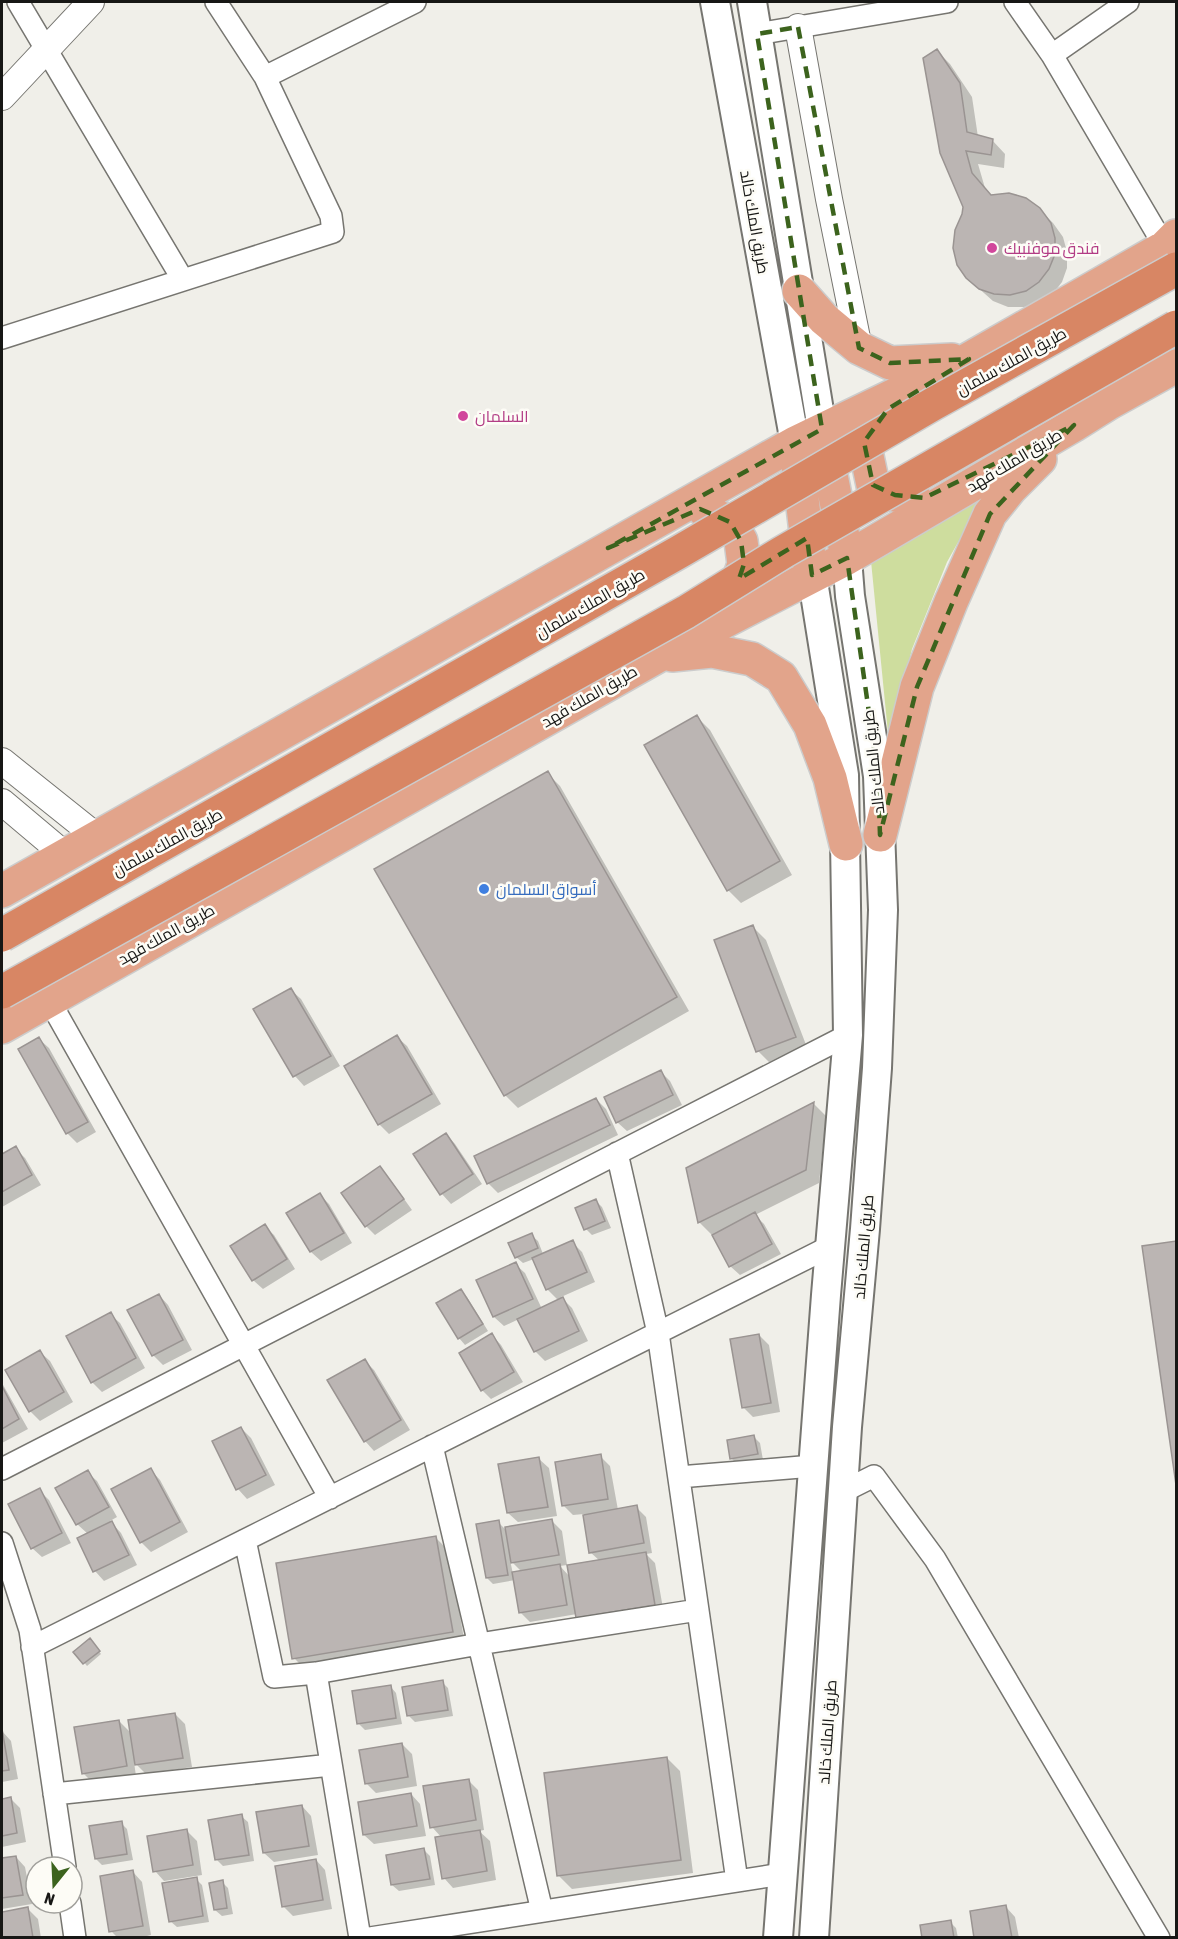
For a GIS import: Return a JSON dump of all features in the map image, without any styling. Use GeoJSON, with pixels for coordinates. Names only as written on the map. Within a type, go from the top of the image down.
{"type":"FeatureCollection","features":[{"type":"Feature","properties":{"kind":"highway","name":"طريق الملك سلمان"},"geometry":{"type":"LineString","coordinates":[[2,935],[679,552],[933,404],[1173,251]]}},
{"type":"Feature","properties":{"kind":"highway"},"geometry":{"type":"LineString","coordinates":[[2,992],[686,612],[783,552],[1176,327]]}},
{"type":"Feature","properties":{"kind":"main road","name":"طريق الملك خالد"},"geometry":{"type":"LineString","coordinates":[[715,2],[808,436]]}},
{"type":"Feature","properties":{"kind":"main road","name":"طريق الملك خالد"},"geometry":{"type":"LineString","coordinates":[[752,2],[799,291],[808,436]]}},
{"type":"Feature","properties":{"kind":"main road"},"geometry":{"type":"LineString","coordinates":[[2,891],[808,436],[969,359],[1173,251]]}},
{"type":"Feature","properties":{"kind":"main road"},"geometry":{"type":"LineString","coordinates":[[799,291],[824,319],[859,348],[890,363],[969,359]]}},
{"type":"Feature","properties":{"kind":"main road"},"geometry":{"type":"LineString","coordinates":[[969,359],[888,409],[864,442],[873,485],[895,495],[924,498],[1074,425]]}},
{"type":"Feature","properties":{"kind":"main road","name":"طريق الملك فهد"},"geometry":{"type":"LineString","coordinates":[[2,1027],[661,654],[847,558],[1109,403],[1176,366]]}},
{"type":"Feature","properties":{"kind":"main road"},"geometry":{"type":"LineString","coordinates":[[1109,403],[1176,381]]}},
{"type":"Feature","properties":{"kind":"main road"},"geometry":{"type":"LineString","coordinates":[[880,835],[917,687],[990,514],[1011,488],[1074,425]]}},
{"type":"Feature","properties":{"kind":"main road"},"geometry":{"type":"LineString","coordinates":[[808,436],[847,558]]}},
{"type":"Feature","properties":{"kind":"main road"},"geometry":{"type":"LineString","coordinates":[[808,436],[812,575]]}},
{"type":"Feature","properties":{"kind":"main road"},"geometry":{"type":"LineString","coordinates":[[608,548],[700,509],[730,522],[741,541],[744,564],[732,600],[661,654]]}},
{"type":"Feature","properties":{"kind":"main road","name":"طريق الملك خالد"},"geometry":{"type":"LineString","coordinates":[[814,1938],[842,1492],[877,1068],[883,910],[878,776],[850,596],[847,558]]}},
{"type":"Feature","properties":{"kind":"main road","name":"طريق الملك خالد"},"geometry":{"type":"LineString","coordinates":[[778,1938],[848,1035],[844,775],[812,575]]}},
{"type":"Feature","properties":{"kind":"main road"},"geometry":{"type":"LineString","coordinates":[[661,654],[712,651],[752,659],[781,677],[810,725],[830,778],[846,844]]}},
{"type":"Feature","properties":{"kind":"street"},"geometry":{"type":"LineString","coordinates":[[18,2],[183,280]]}},
{"type":"Feature","properties":{"kind":"street"},"geometry":{"type":"LineString","coordinates":[[2,97],[91,2]]}},
{"type":"Feature","properties":{"kind":"street"},"geometry":{"type":"LineString","coordinates":[[2,338],[333,232],[331,216],[266,77],[216,2]]}},
{"type":"Feature","properties":{"kind":"street"},"geometry":{"type":"LineString","coordinates":[[266,77],[415,2]]}},
{"type":"Feature","properties":{"kind":"street"},"geometry":{"type":"LineString","coordinates":[[757,34],[947,2]]}},
{"type":"Feature","properties":{"kind":"street"},"geometry":{"type":"LineString","coordinates":[[1015,2],[1052,55],[1173,251]]}},
{"type":"Feature","properties":{"kind":"street"},"geometry":{"type":"LineString","coordinates":[[1052,55],[1128,2]]}},
{"type":"Feature","properties":{"kind":"street"},"geometry":{"type":"LineString","coordinates":[[798,27],[859,348]]}},
{"type":"Feature","properties":{"kind":"street"},"geometry":{"type":"LineString","coordinates":[[2,761],[97,837]]}},
{"type":"Feature","properties":{"kind":"street"},"geometry":{"type":"LineString","coordinates":[[2,802],[65,855]]}},
{"type":"Feature","properties":{"kind":"street"},"geometry":{"type":"LineString","coordinates":[[49,1000],[330,1498]]}},
{"type":"Feature","properties":{"kind":"street"},"geometry":{"type":"LineString","coordinates":[[2,1469],[848,1035]]}},
{"type":"Feature","properties":{"kind":"street"},"geometry":{"type":"LineString","coordinates":[[617,1153],[658,1333],[737,1881]]}},
{"type":"Feature","properties":{"kind":"street"},"geometry":{"type":"LineString","coordinates":[[32,1647],[830,1247]]}},
{"type":"Feature","properties":{"kind":"street"},"geometry":{"type":"LineString","coordinates":[[432,1446],[542,1911]]}},
{"type":"Feature","properties":{"kind":"street"},"geometry":{"type":"LineString","coordinates":[[679,1477],[813,1466]]}},
{"type":"Feature","properties":{"kind":"street"},"geometry":{"type":"LineString","coordinates":[[842,1492],[874,1476],[936,1559],[1159,1938]]}},
{"type":"Feature","properties":{"kind":"street"},"geometry":{"type":"LineString","coordinates":[[245,1540],[274,1677],[316,1673],[479,1644],[698,1610]]}},
{"type":"Feature","properties":{"kind":"street"},"geometry":{"type":"LineString","coordinates":[[2,1544],[30,1630],[63,1855]]}},
{"type":"Feature","properties":{"kind":"street"},"geometry":{"type":"LineString","coordinates":[[316,1673],[360,1938]]}},
{"type":"Feature","properties":{"kind":"street"},"geometry":{"type":"LineString","coordinates":[[54,1794],[331,1765]]}},
{"type":"Feature","properties":{"kind":"street"},"geometry":{"type":"LineString","coordinates":[[370,1938],[782,1874]]}},
{"type":"Feature","properties":{"kind":"street"},"geometry":{"type":"LineString","coordinates":[[72,1915],[75,1938]]}},
{"type":"Feature","properties":{"kind":"highlighted area"},"geometry":{"type":"Polygon","coordinates":[[[798,27],[859,348],[890,363],[969,359],[888,409],[864,442],[873,485],[895,495],[924,498],[1074,425],[990,514],[917,687],[880,835],[878,776],[847,558],[812,575],[807,538],[739,579],[744,564],[741,541],[730,522],[700,509],[608,548],[822,429],[757,34],[798,27]]]}},
{"type":"Feature","properties":{"kind":"green space"},"geometry":{"type":"Polygon","coordinates":[[[985,494],[947,562],[912,649],[889,743],[871,561],[985,494]]]}},
{"type":"Feature","properties":{"kind":"building"},"geometry":{"type":"Polygon","coordinates":[[[937,49],[960,83],[967,132],[993,139],[991,155],[966,151],[972,173],[991,195],[1009,193],[1026,198],[1040,208],[1051,223],[1055,238],[1055,254],[1049,269],[1039,282],[1026,291],[1010,295],[994,294],[979,289],[966,278],[957,265],[953,248],[955,230],[963,207],[940,153],[923,58],[937,49]]]}},
{"type":"Feature","properties":{"kind":"building"},"geometry":{"type":"Polygon","coordinates":[[[697,715],[780,861],[727,891],[644,745],[697,715]]]}},
{"type":"Feature","properties":{"kind":"building"},"geometry":{"type":"Polygon","coordinates":[[[548,771],[677,997],[504,1096],[374,869],[548,771]]]}},
{"type":"Feature","properties":{"kind":"building"},"geometry":{"type":"Polygon","coordinates":[[[753,925],[796,1037],[756,1052],[714,940],[753,925]]]}},
{"type":"Feature","properties":{"kind":"building"},"geometry":{"type":"Polygon","coordinates":[[[291,988],[331,1056],[293,1077],[253,1009],[291,988]]]}},
{"type":"Feature","properties":{"kind":"building"},"geometry":{"type":"Polygon","coordinates":[[[397,1035],[432,1094],[378,1125],[344,1066],[397,1035]]]}},
{"type":"Feature","properties":{"kind":"building"},"geometry":{"type":"Polygon","coordinates":[[[39,1037],[88,1122],[66,1134],[18,1049],[39,1037]]]}},
{"type":"Feature","properties":{"kind":"building"},"geometry":{"type":"Polygon","coordinates":[[[661,1070],[673,1095],[616,1123],[604,1097],[661,1070]]]}},
{"type":"Feature","properties":{"kind":"building"},"geometry":{"type":"Polygon","coordinates":[[[596,1098],[610,1125],[487,1184],[474,1156],[596,1098]]]}},
{"type":"Feature","properties":{"kind":"building"},"geometry":{"type":"Polygon","coordinates":[[[814,1102],[806,1170],[698,1223],[686,1168],[814,1102]]]}},
{"type":"Feature","properties":{"kind":"building"},"geometry":{"type":"Polygon","coordinates":[[[446,1133],[473,1174],[440,1195],[413,1154],[446,1133]]]}},
{"type":"Feature","properties":{"kind":"building"},"geometry":{"type":"Polygon","coordinates":[[[16,1146],[32,1175],[2,1192],[2,1154],[16,1146]]]}},
{"type":"Feature","properties":{"kind":"building"},"geometry":{"type":"Polygon","coordinates":[[[380,1166],[404,1199],[365,1227],[341,1193],[380,1166]]]}},
{"type":"Feature","properties":{"kind":"building"},"geometry":{"type":"Polygon","coordinates":[[[320,1193],[344,1233],[310,1252],[286,1213],[320,1193]]]}},
{"type":"Feature","properties":{"kind":"building"},"geometry":{"type":"Polygon","coordinates":[[[596,1199],[605,1221],[584,1230],[575,1208],[596,1199]]]}},
{"type":"Feature","properties":{"kind":"building"},"geometry":{"type":"Polygon","coordinates":[[[755,1212],[772,1244],[729,1267],[712,1235],[755,1212]]]}},
{"type":"Feature","properties":{"kind":"building"},"geometry":{"type":"Polygon","coordinates":[[[265,1224],[287,1259],[252,1281],[230,1246],[265,1224]]]}},
{"type":"Feature","properties":{"kind":"building"},"geometry":{"type":"Polygon","coordinates":[[[532,1233],[538,1248],[515,1258],[508,1243],[532,1233]]]}},
{"type":"Feature","properties":{"kind":"building"},"geometry":{"type":"Polygon","coordinates":[[[573,1240],[587,1272],[546,1290],[532,1258],[573,1240]]]}},
{"type":"Feature","properties":{"kind":"building"},"geometry":{"type":"Polygon","coordinates":[[[1176,1241],[1176,1485],[1142,1246],[1176,1241]]]}},
{"type":"Feature","properties":{"kind":"building"},"geometry":{"type":"Polygon","coordinates":[[[516,1262],[533,1299],[493,1317],[476,1280],[516,1262]]]}},
{"type":"Feature","properties":{"kind":"building"},"geometry":{"type":"Polygon","coordinates":[[[461,1289],[483,1324],[458,1339],[436,1303],[461,1289]]]}},
{"type":"Feature","properties":{"kind":"building"},"geometry":{"type":"Polygon","coordinates":[[[159,1294],[183,1340],[152,1356],[127,1310],[159,1294]]]}},
{"type":"Feature","properties":{"kind":"building"},"geometry":{"type":"Polygon","coordinates":[[[563,1297],[579,1331],[534,1352],[517,1319],[563,1297]]]}},
{"type":"Feature","properties":{"kind":"building"},"geometry":{"type":"Polygon","coordinates":[[[111,1312],[136,1358],[91,1383],[66,1336],[111,1312]]]}},
{"type":"Feature","properties":{"kind":"building"},"geometry":{"type":"Polygon","coordinates":[[[492,1333],[514,1372],[481,1391],[459,1353],[492,1333]]]}},
{"type":"Feature","properties":{"kind":"building"},"geometry":{"type":"Polygon","coordinates":[[[759,1334],[771,1403],[742,1408],[730,1339],[759,1334]]]}},
{"type":"Feature","properties":{"kind":"building"},"geometry":{"type":"Polygon","coordinates":[[[40,1350],[64,1392],[29,1412],[5,1370],[40,1350]]]}},
{"type":"Feature","properties":{"kind":"building"},"geometry":{"type":"Polygon","coordinates":[[[365,1359],[401,1420],[364,1442],[327,1380],[365,1359]]]}},
{"type":"Feature","properties":{"kind":"building"},"geometry":{"type":"Polygon","coordinates":[[[2,1386],[19,1419],[2,1429],[2,1386]]]}},
{"type":"Feature","properties":{"kind":"building"},"geometry":{"type":"Polygon","coordinates":[[[241,1427],[266,1475],[236,1490],[212,1441],[241,1427]]]}},
{"type":"Feature","properties":{"kind":"building"},"geometry":{"type":"Polygon","coordinates":[[[754,1435],[758,1454],[730,1459],[727,1440],[754,1435]]]}},
{"type":"Feature","properties":{"kind":"building"},"geometry":{"type":"Polygon","coordinates":[[[601,1454],[608,1499],[562,1506],[555,1462],[601,1454]]]}},
{"type":"Feature","properties":{"kind":"building"},"geometry":{"type":"Polygon","coordinates":[[[539,1457],[548,1507],[507,1513],[498,1464],[539,1457]]]}},
{"type":"Feature","properties":{"kind":"building"},"geometry":{"type":"Polygon","coordinates":[[[151,1468],[180,1522],[140,1543],[111,1489],[151,1468]]]}},
{"type":"Feature","properties":{"kind":"building"},"geometry":{"type":"Polygon","coordinates":[[[88,1470],[109,1507],[76,1525],[55,1488],[88,1470]]]}},
{"type":"Feature","properties":{"kind":"building"},"geometry":{"type":"Polygon","coordinates":[[[40,1488],[62,1533],[31,1549],[8,1504],[40,1488]]]}},
{"type":"Feature","properties":{"kind":"building"},"geometry":{"type":"Polygon","coordinates":[[[637,1505],[644,1543],[589,1553],[583,1515],[637,1505]]]}},
{"type":"Feature","properties":{"kind":"building"},"geometry":{"type":"Polygon","coordinates":[[[552,1519],[559,1555],[511,1563],[505,1527],[552,1519]]]}},
{"type":"Feature","properties":{"kind":"building"},"geometry":{"type":"Polygon","coordinates":[[[499,1520],[508,1575],[486,1578],[476,1524],[499,1520]]]}},
{"type":"Feature","properties":{"kind":"building"},"geometry":{"type":"Polygon","coordinates":[[[112,1521],[129,1555],[93,1572],[77,1538],[112,1521]]]}},
{"type":"Feature","properties":{"kind":"building"},"geometry":{"type":"Polygon","coordinates":[[[436,1536],[453,1632],[292,1659],[276,1563],[436,1536]]]}},
{"type":"Feature","properties":{"kind":"building"},"geometry":{"type":"Polygon","coordinates":[[[646,1552],[655,1605],[576,1618],[567,1565],[646,1552]]]}},
{"type":"Feature","properties":{"kind":"building"},"geometry":{"type":"Polygon","coordinates":[[[560,1564],[567,1605],[519,1613],[512,1572],[560,1564]]]}},
{"type":"Feature","properties":{"kind":"building"},"geometry":{"type":"Polygon","coordinates":[[[90,1638],[100,1651],[83,1664],[73,1652],[90,1638]]]}},
{"type":"Feature","properties":{"kind":"building"},"geometry":{"type":"Polygon","coordinates":[[[443,1680],[448,1710],[407,1716],[402,1687],[443,1680]]]}},
{"type":"Feature","properties":{"kind":"building"},"geometry":{"type":"Polygon","coordinates":[[[391,1685],[396,1718],[357,1724],[352,1691],[391,1685]]]}},
{"type":"Feature","properties":{"kind":"building"},"geometry":{"type":"Polygon","coordinates":[[[175,1713],[183,1758],[135,1765],[128,1720],[175,1713]]]}},
{"type":"Feature","properties":{"kind":"building"},"geometry":{"type":"Polygon","coordinates":[[[119,1720],[127,1766],[82,1774],[74,1727],[119,1720]]]}},
{"type":"Feature","properties":{"kind":"building"},"geometry":{"type":"Polygon","coordinates":[[[2,1729],[9,1770],[2,1771],[2,1729]]]}},
{"type":"Feature","properties":{"kind":"building"},"geometry":{"type":"Polygon","coordinates":[[[402,1743],[408,1777],[365,1784],[359,1750],[402,1743]]]}},
{"type":"Feature","properties":{"kind":"building"},"geometry":{"type":"Polygon","coordinates":[[[667,1757],[681,1860],[557,1876],[544,1773],[667,1757]]]}},
{"type":"Feature","properties":{"kind":"building"},"geometry":{"type":"Polygon","coordinates":[[[469,1779],[476,1820],[430,1828],[423,1786],[469,1779]]]}},
{"type":"Feature","properties":{"kind":"building"},"geometry":{"type":"Polygon","coordinates":[[[411,1793],[417,1826],[363,1835],[358,1802],[411,1793]]]}},
{"type":"Feature","properties":{"kind":"building"},"geometry":{"type":"Polygon","coordinates":[[[11,1797],[17,1833],[2,1836],[2,1799],[11,1797]]]}},
{"type":"Feature","properties":{"kind":"building"},"geometry":{"type":"Polygon","coordinates":[[[302,1805],[309,1846],[263,1853],[256,1812],[302,1805]]]}},
{"type":"Feature","properties":{"kind":"building"},"geometry":{"type":"Polygon","coordinates":[[[242,1814],[249,1855],[215,1860],[208,1820],[242,1814]]]}},
{"type":"Feature","properties":{"kind":"building"},"geometry":{"type":"Polygon","coordinates":[[[122,1821],[127,1854],[95,1859],[89,1826],[122,1821]]]}},
{"type":"Feature","properties":{"kind":"building"},"geometry":{"type":"Polygon","coordinates":[[[187,1829],[193,1865],[153,1872],[147,1836],[187,1829]]]}},
{"type":"Feature","properties":{"kind":"building"},"geometry":{"type":"Polygon","coordinates":[[[480,1830],[487,1871],[442,1879],[435,1837],[480,1830]]]}},
{"type":"Feature","properties":{"kind":"building"},"geometry":{"type":"Polygon","coordinates":[[[424,1848],[430,1879],[391,1885],[386,1855],[424,1848]]]}},
{"type":"Feature","properties":{"kind":"building"},"geometry":{"type":"Polygon","coordinates":[[[16,1856],[23,1895],[2,1898],[2,1858],[16,1856]]]}},
{"type":"Feature","properties":{"kind":"building"},"geometry":{"type":"Polygon","coordinates":[[[316,1859],[323,1900],[282,1907],[275,1866],[316,1859]]]}},
{"type":"Feature","properties":{"kind":"building"},"geometry":{"type":"Polygon","coordinates":[[[133,1870],[143,1926],[109,1932],[100,1876],[133,1870]]]}},
{"type":"Feature","properties":{"kind":"building"},"geometry":{"type":"Polygon","coordinates":[[[197,1877],[203,1916],[169,1922],[162,1883],[197,1877]]]}},
{"type":"Feature","properties":{"kind":"building"},"geometry":{"type":"Polygon","coordinates":[[[223,1880],[227,1908],[214,1910],[209,1883],[223,1880]]]}},
{"type":"Feature","properties":{"kind":"building"},"geometry":{"type":"Polygon","coordinates":[[[1006,1905],[1012,1938],[974,1938],[970,1911],[1006,1905]]]}},
{"type":"Feature","properties":{"kind":"building"},"geometry":{"type":"Polygon","coordinates":[[[24,1908],[24,1915],[29,1915],[33,1938],[2,1938],[2,1912],[24,1908]]]}},
{"type":"Feature","properties":{"kind":"building"},"geometry":{"type":"Polygon","coordinates":[[[951,1920],[954,1938],[922,1938],[920,1925],[951,1920]]]}},
{"type":"Feature","properties":{"kind":"place","name":"فندق موفنبيك"},"geometry":{"type":"Point","coordinates":[992,248]}},
{"type":"Feature","properties":{"kind":"place","name":"السلمان"},"geometry":{"type":"Point","coordinates":[463,416]}},
{"type":"Feature","properties":{"kind":"place","name":"أسواق السلمان"},"geometry":{"type":"Point","coordinates":[484,889]}}]}
